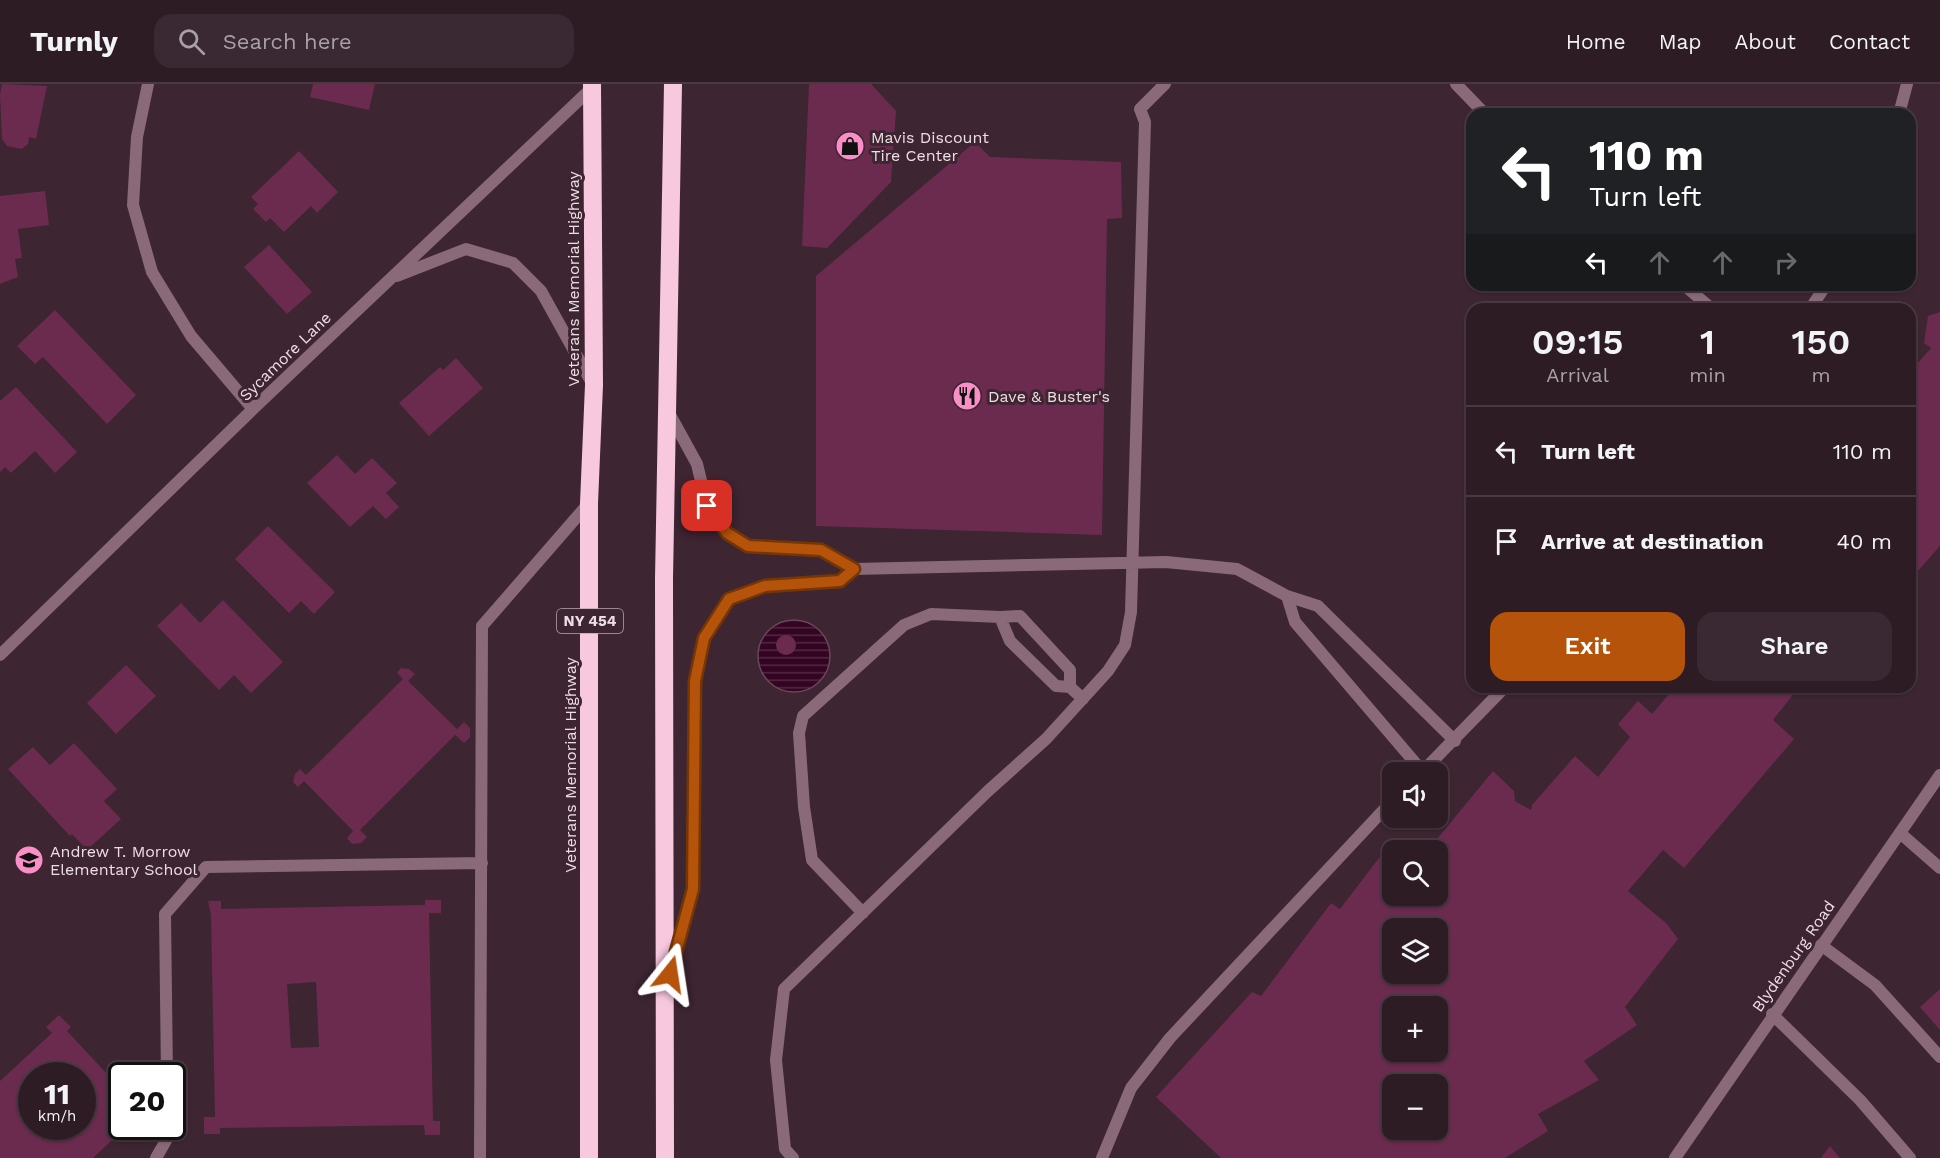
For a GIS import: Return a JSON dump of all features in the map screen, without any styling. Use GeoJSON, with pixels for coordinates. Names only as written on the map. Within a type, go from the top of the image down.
{"type":"FeatureCollection","features":[{"type":"Feature","properties":{"kind":"highway"},"geometry":{"type":"LineString","coordinates":[[665,1158],[664,579],[669,413],[673,84]]}},
{"type":"Feature","properties":{"kind":"highway","name":"Veterans Memorial Highway"},"geometry":{"type":"LineString","coordinates":[[589,1158],[589,503],[594,385],[593,85]]}},
{"type":"Feature","properties":{"kind":"street"},"geometry":{"type":"LineString","coordinates":[[148,84],[137,137],[133,206],[152,272],[191,336],[253,409]]}},
{"type":"Feature","properties":{"kind":"street"},"geometry":{"type":"LineString","coordinates":[[793,1158],[785,1149],[776,1060],[784,989],[988,791],[1046,739],[1108,671],[1125,645],[1131,612],[1130,562],[1140,309],[1144,122],[1140,109],[1165,84]]}},
{"type":"Feature","properties":{"kind":"street"},"geometry":{"type":"LineString","coordinates":[[1456,84],[1479,108]]}},
{"type":"Feature","properties":{"kind":"street"},"geometry":{"type":"LineString","coordinates":[[1901,108],[1907,84]]}},
{"type":"Feature","properties":{"kind":"street","name":"Sycamore Lane"},"geometry":{"type":"LineString","coordinates":[[0,655],[253,409],[593,85]]}},
{"type":"Feature","properties":{"kind":"street"},"geometry":{"type":"LineString","coordinates":[[390,278],[466,249],[513,263],[541,291],[594,385]]}},
{"type":"Feature","properties":{"kind":"street"},"geometry":{"type":"LineString","coordinates":[[1691,291],[1705,303]]}},
{"type":"Feature","properties":{"kind":"street"},"geometry":{"type":"LineString","coordinates":[[669,413],[697,464],[707,506],[727,533],[748,546],[821,550],[854,569],[1130,562],[1166,562],[1237,569],[1287,596],[1318,606],[1455,741]]}},
{"type":"Feature","properties":{"kind":"street"},"geometry":{"type":"LineString","coordinates":[[480,1158],[482,626],[589,503]]}},
{"type":"Feature","properties":{"kind":"street"},"geometry":{"type":"LineString","coordinates":[[665,996],[693,889],[695,681],[704,638],[729,599],[765,586],[840,581],[854,569]]}},
{"type":"Feature","properties":{"kind":"street"},"geometry":{"type":"LineString","coordinates":[[1287,596],[1295,622],[1414,762]]}},
{"type":"Feature","properties":{"kind":"street"},"geometry":{"type":"LineString","coordinates":[[863,913],[812,860],[804,807],[799,733],[804,716],[904,625],[931,614],[1020,616],[1070,670],[1070,687]]}},
{"type":"Feature","properties":{"kind":"street"},"geometry":{"type":"LineString","coordinates":[[1000,617],[1011,640],[1056,686],[1070,687],[1083,699]]}},
{"type":"Feature","properties":{"kind":"street"},"geometry":{"type":"LineString","coordinates":[[1433,762],[1499,693]]}},
{"type":"Feature","properties":{"kind":"street","name":"Blydenburg Road"},"geometry":{"type":"LineString","coordinates":[[1675,1158],[1772,1014],[1940,775]]}},
{"type":"Feature","properties":{"kind":"street"},"geometry":{"type":"LineString","coordinates":[[1102,1158],[1131,1088],[1170,1038],[1382,812]]}},
{"type":"Feature","properties":{"kind":"street"},"geometry":{"type":"LineString","coordinates":[[1900,833],[1940,868]]}},
{"type":"Feature","properties":{"kind":"street"},"geometry":{"type":"LineString","coordinates":[[167,1062],[165,914],[206,867],[482,863]]}},
{"type":"Feature","properties":{"kind":"street"},"geometry":{"type":"LineString","coordinates":[[1821,945],[1875,985],[1940,1057]]}},
{"type":"Feature","properties":{"kind":"street"},"geometry":{"type":"LineString","coordinates":[[1772,1014],[1860,1100],[1911,1158]]}},
{"type":"Feature","properties":{"kind":"street"},"geometry":{"type":"LineString","coordinates":[[156,1158],[166,1140]]}},
{"type":"Feature","properties":{"kind":"shaded area"},"geometry":{"type":"Polygon","coordinates":[[[794,620],[814,626],[824,636],[830,656],[824,676],[814,686],[794,692],[774,686],[764,676],[758,656],[764,636],[774,626],[794,620]]]}},
{"type":"Feature","properties":{"kind":"building"},"geometry":{"type":"Polygon","coordinates":[[[2,84],[47,86],[36,139],[29,137],[28,144],[22,149],[7,146],[2,139],[0,95],[2,84]]]}},
{"type":"Feature","properties":{"kind":"building"},"geometry":{"type":"Polygon","coordinates":[[[313,84],[375,84],[369,110],[310,97],[313,84]]]}},
{"type":"Feature","properties":{"kind":"building","name":"Mavis Discount Tire Center"},"geometry":{"type":"Polygon","coordinates":[[[809,84],[871,84],[896,111],[891,182],[827,248],[802,246],[809,84]]]}},
{"type":"Feature","properties":{"kind":"building"},"geometry":{"type":"Polygon","coordinates":[[[975,142],[990,157],[1121,162],[1122,218],[1107,219],[1102,535],[816,526],[816,276],[975,142]]]}},
{"type":"Feature","properties":{"kind":"building"},"geometry":{"type":"Polygon","coordinates":[[[299,151],[338,192],[317,213],[311,206],[284,232],[270,218],[266,222],[253,209],[258,204],[251,197],[299,151]]]}},
{"type":"Feature","properties":{"kind":"building"},"geometry":{"type":"Polygon","coordinates":[[[45,191],[49,225],[18,229],[22,258],[15,259],[18,277],[0,284],[0,196],[45,191]]]}},
{"type":"Feature","properties":{"kind":"building"},"geometry":{"type":"Polygon","coordinates":[[[269,245],[312,292],[287,314],[244,267],[269,245]]]}},
{"type":"Feature","properties":{"kind":"building"},"geometry":{"type":"Polygon","coordinates":[[[55,310],[136,395],[107,424],[43,357],[35,364],[17,346],[55,310]]]}},
{"type":"Feature","properties":{"kind":"building"},"geometry":{"type":"Polygon","coordinates":[[[1940,312],[1940,546],[1916,573],[1916,365],[1931,348],[1924,343],[1928,316],[1940,312]]]}},
{"type":"Feature","properties":{"kind":"building"},"geometry":{"type":"Polygon","coordinates":[[[456,358],[483,388],[429,436],[399,403],[440,367],[443,370],[456,358]]]}},
{"type":"Feature","properties":{"kind":"building"},"geometry":{"type":"Polygon","coordinates":[[[16,387],[77,452],[55,473],[35,451],[11,473],[5,467],[0,472],[0,401],[16,387]]]}},
{"type":"Feature","properties":{"kind":"building"},"geometry":{"type":"Polygon","coordinates":[[[337,455],[355,474],[372,458],[397,483],[386,493],[399,507],[386,519],[373,506],[350,527],[307,483],[337,455]]]}},
{"type":"Feature","properties":{"kind":"building"},"geometry":{"type":"Polygon","coordinates":[[[268,526],[335,592],[314,614],[301,601],[289,613],[235,559],[268,526]]]}},
{"type":"Feature","properties":{"kind":"building"},"geometry":{"type":"Polygon","coordinates":[[[223,600],[283,662],[251,693],[234,675],[219,690],[157,626],[181,603],[200,623],[223,600]]]}},
{"type":"Feature","properties":{"kind":"building"},"geometry":{"type":"Polygon","coordinates":[[[786,635],[793,638],[796,645],[793,652],[786,655],[779,652],[776,645],[779,638],[786,635]]]}},
{"type":"Feature","properties":{"kind":"building"},"geometry":{"type":"Polygon","coordinates":[[[126,665],[156,696],[116,734],[87,703],[126,665]]]}},
{"type":"Feature","properties":{"kind":"building"},"geometry":{"type":"Polygon","coordinates":[[[401,668],[409,669],[415,674],[408,681],[457,729],[464,722],[470,728],[470,737],[464,743],[455,735],[360,830],[367,837],[361,843],[352,844],[347,838],[353,831],[304,781],[298,787],[293,782],[295,774],[300,769],[306,775],[403,679],[397,673],[401,668]]]}},
{"type":"Feature","properties":{"kind":"building"},"geometry":{"type":"Polygon","coordinates":[[[1670,693],[1794,693],[1773,720],[1794,739],[1684,868],[1663,850],[1628,891],[1667,924],[1678,939],[1625,1007],[1637,1025],[1584,1061],[1599,1080],[1538,1114],[1548,1131],[1505,1158],[1221,1158],[1156,1097],[1252,992],[1261,996],[1331,903],[1340,909],[1382,854],[1382,906],[1448,906],[1448,840],[1436,840],[1493,771],[1514,791],[1515,801],[1531,810],[1532,805],[1575,756],[1598,777],[1630,737],[1618,724],[1638,701],[1652,714],[1670,693]]]}},
{"type":"Feature","properties":{"kind":"building"},"geometry":{"type":"Polygon","coordinates":[[[74,743],[117,789],[104,801],[121,819],[87,850],[72,834],[70,836],[8,769],[33,747],[50,765],[74,743]]]}},
{"type":"Feature","properties":{"kind":"building"},"geometry":{"type":"Polygon","coordinates":[[[425,900],[441,900],[441,913],[429,913],[433,1121],[440,1121],[440,1135],[425,1135],[424,1125],[220,1128],[220,1134],[204,1134],[204,1117],[215,1117],[211,915],[208,901],[221,901],[221,909],[425,905],[425,900]],[[316,982],[287,984],[291,1048],[319,1047],[316,982]]]}},
{"type":"Feature","properties":{"kind":"building"},"geometry":{"type":"Polygon","coordinates":[[[1940,989],[1940,1030],[1920,1007],[1940,989]]]}},
{"type":"Feature","properties":{"kind":"building"},"geometry":{"type":"Polygon","coordinates":[[[59,1015],[71,1027],[67,1031],[96,1062],[21,1062],[52,1033],[46,1027],[59,1015]]]}},
{"type":"Feature","properties":{"kind":"building"},"geometry":{"type":"Polygon","coordinates":[[[96,1062],[108,1075],[108,1140],[112,1140],[93,1158],[0,1158],[0,1081],[18,1064],[18,1140],[96,1140],[96,1062]]]}},
{"type":"Feature","properties":{"kind":"building"},"geometry":{"type":"Polygon","coordinates":[[[1830,1146],[1840,1158],[1821,1158],[1830,1146]]]}},
{"type":"Feature","properties":{"kind":"place","name":"Mavis Discount Tire Center"},"geometry":{"type":"Point","coordinates":[850,146]}},
{"type":"Feature","properties":{"kind":"place","name":"Dave & Buster's"},"geometry":{"type":"Point","coordinates":[967,396]}},
{"type":"Feature","properties":{"kind":"place","name":"Andrew T. Morrow Elementary School"},"geometry":{"type":"Point","coordinates":[29,860]}},
{"type":"Feature","properties":{"kind":"route"},"geometry":{"type":"LineString","coordinates":[[670,974],[693,889],[695,681],[704,638],[729,599],[765,586],[840,581],[854,569],[821,550],[748,546],[727,533],[707,506]]}}]}
